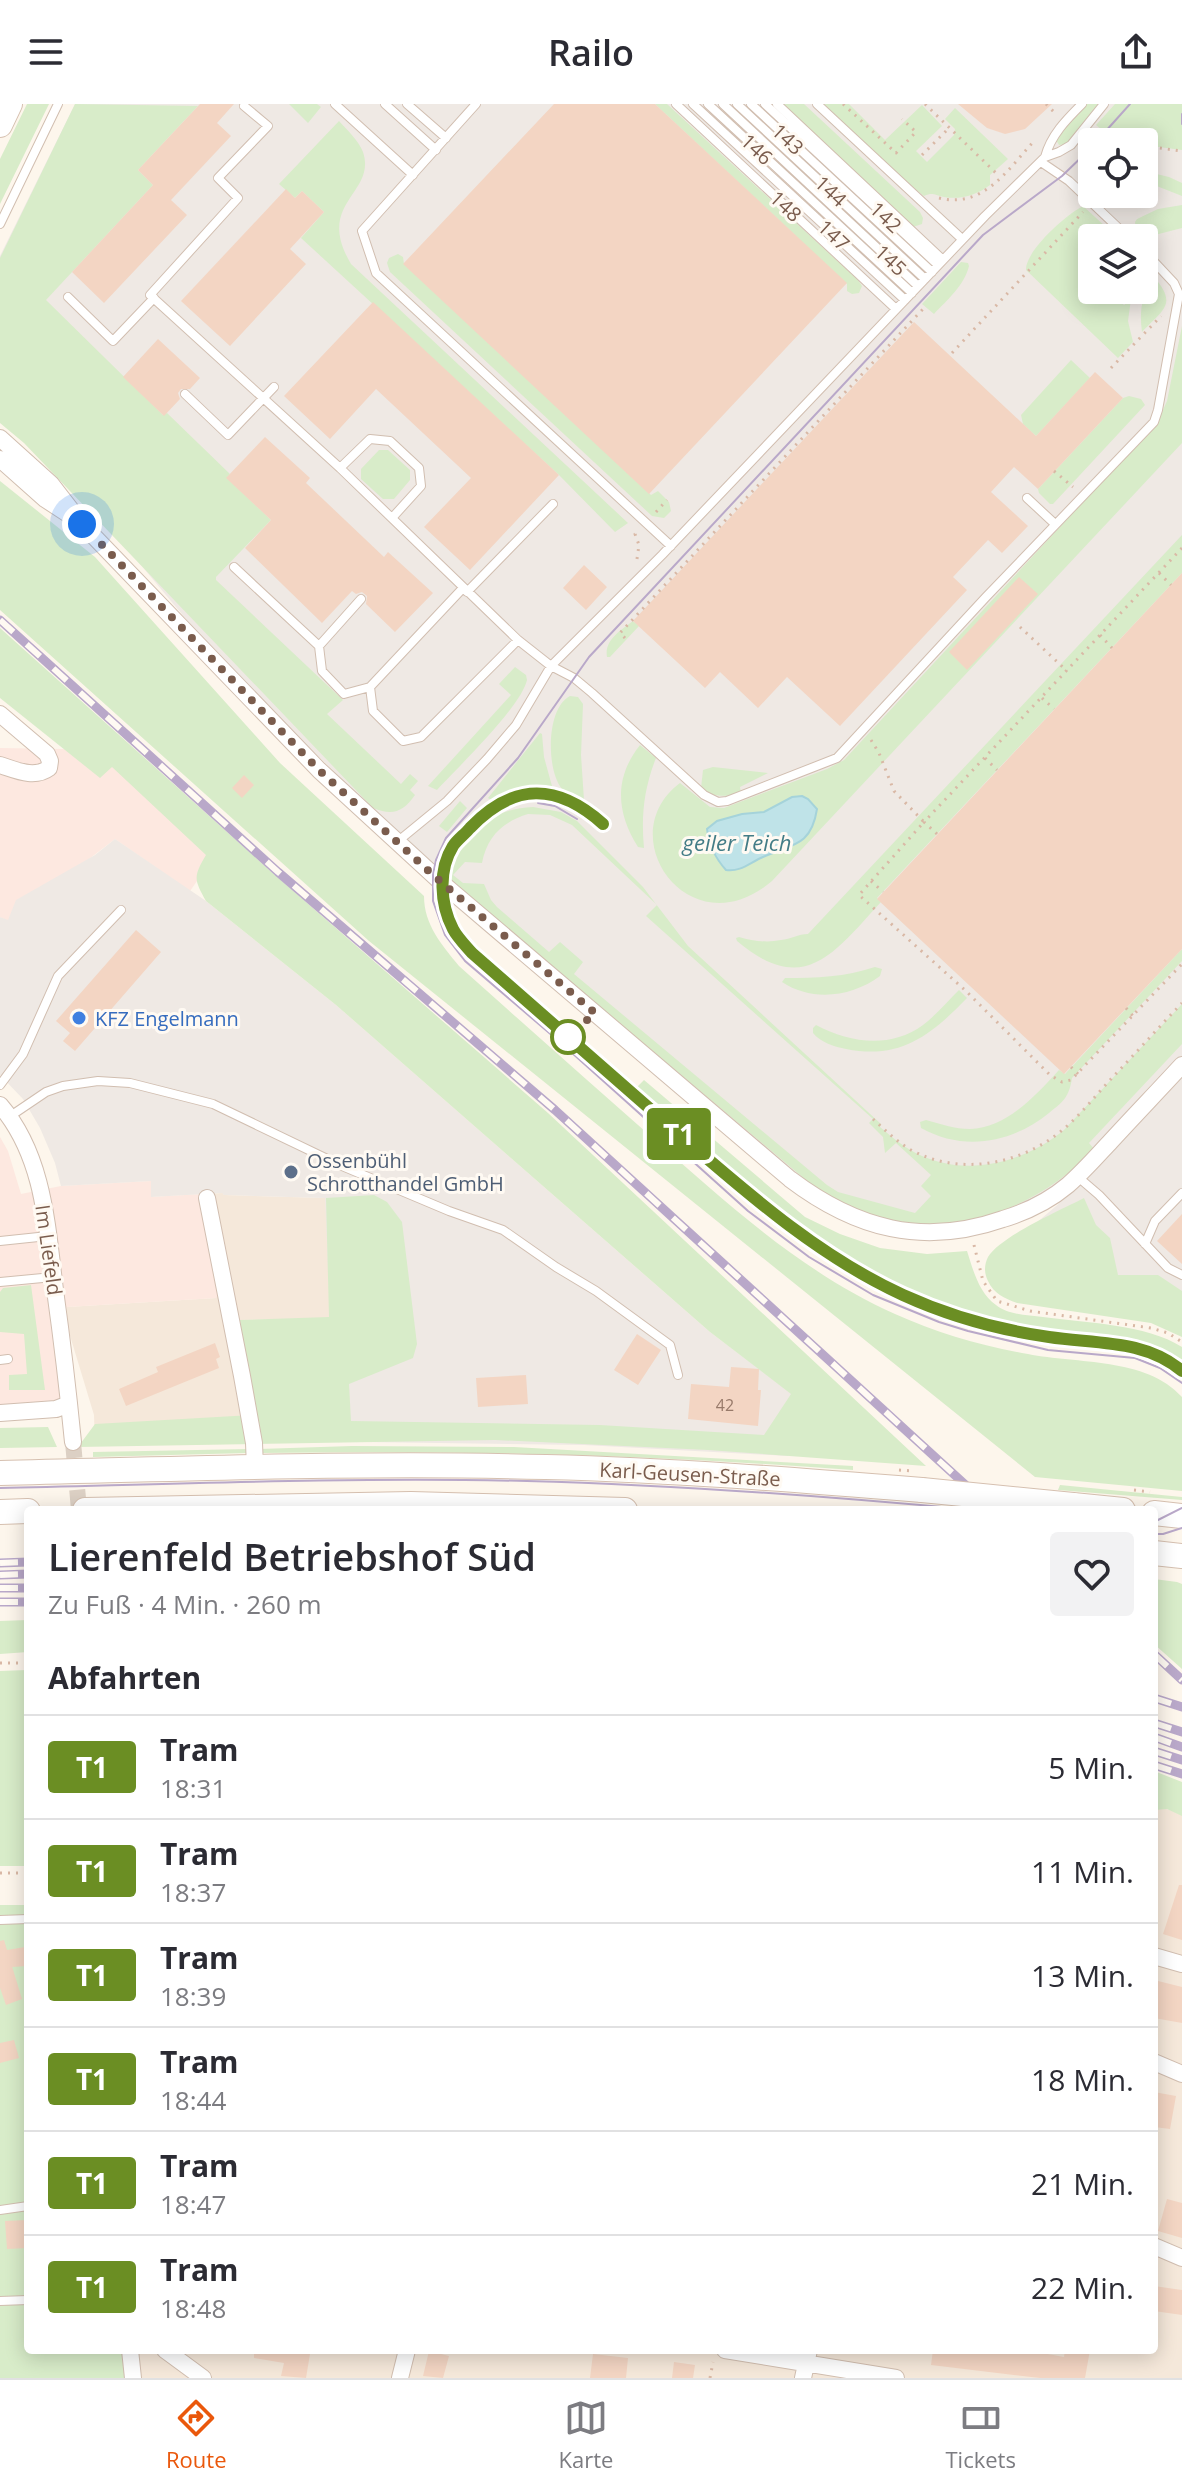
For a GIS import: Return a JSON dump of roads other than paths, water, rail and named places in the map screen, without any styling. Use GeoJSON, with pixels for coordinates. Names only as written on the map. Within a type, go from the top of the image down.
{"type":"FeatureCollection","features":[{"type":"Feature","properties":{"kind":"main road"},"geometry":{"type":"LineString","coordinates":[[0,125],[10,104]]}},
{"type":"Feature","properties":{"kind":"main road","name":"Karl-Geusen-Straße"},"geometry":{"type":"LineString","coordinates":[[0,1473],[409,1465],[548,1467],[922,1490],[1083,1506]]}},
{"type":"Feature","properties":{"kind":"main road","name":"Karl-Geusen-Straße"},"geometry":{"type":"LineString","coordinates":[[302,1506],[482,1506]]}},
{"type":"Feature","properties":{"kind":"main road"},"geometry":{"type":"LineString","coordinates":[[0,1512],[24,1511]]}},
{"type":"Feature","properties":{"kind":"main road"},"geometry":{"type":"LineString","coordinates":[[1158,1513],[1182,1516]]}},
{"type":"Feature","properties":{"kind":"main road"},"geometry":{"type":"LineString","coordinates":[[1158,1553],[1182,1556]]}},
{"type":"Feature","properties":{"kind":"street"},"geometry":{"type":"LineString","coordinates":[[0,438],[51,484],[82,524],[319,770],[397,843],[813,1197],[890,1229],[923,1233],[971,1229],[1034,1207],[1068,1185],[1182,1065]]}},
{"type":"Feature","properties":{"kind":"street"},"geometry":{"type":"LineString","coordinates":[[0,459],[45,499],[82,524]]}},
{"type":"Feature","properties":{"kind":"street"},"geometry":{"type":"LineString","coordinates":[[0,714],[47,754],[50,761],[49,768],[33,774],[0,765]]}},
{"type":"Feature","properties":{"kind":"street","name":"Im Liefeld"},"geometry":{"type":"LineString","coordinates":[[4,1111],[23,1138],[35,1169],[49,1236],[73,1442]]}},
{"type":"Feature","properties":{"kind":"street"},"geometry":{"type":"LineString","coordinates":[[207,1198],[254,1443],[255,1467]]}},
{"type":"Feature","properties":{"kind":"street"},"geometry":{"type":"LineString","coordinates":[[0,1413],[56,1409],[69,1404]]}},
{"type":"Feature","properties":{"kind":"street"},"geometry":{"type":"LineString","coordinates":[[1158,1957],[1182,1964]]}},
{"type":"Feature","properties":{"kind":"street"},"geometry":{"type":"LineString","coordinates":[[1158,2064],[1182,2074]]}},
{"type":"Feature","properties":{"kind":"street"},"geometry":{"type":"LineString","coordinates":[[1158,2248],[1182,2258]]}},
{"type":"Feature","properties":{"kind":"street"},"geometry":{"type":"LineString","coordinates":[[130,2354],[133,2378]]}},
{"type":"Feature","properties":{"kind":"street"},"geometry":{"type":"LineString","coordinates":[[170,2354],[203,2378]]}},
{"type":"Feature","properties":{"kind":"street"},"geometry":{"type":"LineString","coordinates":[[400,2378],[406,2354]]}},
{"type":"Feature","properties":{"kind":"street"},"geometry":{"type":"LineString","coordinates":[[748,2354],[896,2378]]}},
{"type":"Feature","properties":{"kind":"lane"},"geometry":{"type":"LineString","coordinates":[[0,224],[58,104]]}},
{"type":"Feature","properties":{"kind":"lane"},"geometry":{"type":"LineString","coordinates":[[335,104],[413,175]]}},
{"type":"Feature","properties":{"kind":"lane"},"geometry":{"type":"LineString","coordinates":[[385,104],[436,150]]}},
{"type":"Feature","properties":{"kind":"lane"},"geometry":{"type":"LineString","coordinates":[[407,104],[446,138]]}},
{"type":"Feature","properties":{"kind":"lane"},"geometry":{"type":"LineString","coordinates":[[476,104],[362,231],[376,273],[671,546]]}},
{"type":"Feature","properties":{"kind":"lane","name":"148"},"geometry":{"type":"LineString","coordinates":[[676,104],[896,309]]}},
{"type":"Feature","properties":{"kind":"lane","name":"147"},"geometry":{"type":"LineString","coordinates":[[693,104],[925,279]]}},
{"type":"Feature","properties":{"kind":"lane","name":"146"},"geometry":{"type":"LineString","coordinates":[[708,104],[925,279]]}},
{"type":"Feature","properties":{"kind":"lane","name":"145"},"geometry":{"type":"LineString","coordinates":[[723,104],[925,279]]}},
{"type":"Feature","properties":{"kind":"lane","name":"144"},"geometry":{"type":"LineString","coordinates":[[737,104],[925,279]]}},
{"type":"Feature","properties":{"kind":"lane","name":"143"},"geometry":{"type":"LineString","coordinates":[[751,104],[925,279]]}},
{"type":"Feature","properties":{"kind":"lane","name":"142"},"geometry":{"type":"LineString","coordinates":[[765,104],[925,279]]}},
{"type":"Feature","properties":{"kind":"lane"},"geometry":{"type":"LineString","coordinates":[[777,104],[925,279]]}},
{"type":"Feature","properties":{"kind":"lane"},"geometry":{"type":"LineString","coordinates":[[817,104],[962,239]]}},
{"type":"Feature","properties":{"kind":"lane"},"geometry":{"type":"LineString","coordinates":[[1043,159],[1056,132],[1082,104]]}},
{"type":"Feature","properties":{"kind":"lane"},"geometry":{"type":"LineString","coordinates":[[397,843],[447,801],[516,725],[551,666],[671,546],[962,239],[1043,159],[1071,145],[1104,104]]}},
{"type":"Feature","properties":{"kind":"lane"},"geometry":{"type":"LineString","coordinates":[[244,106],[268,126],[218,178],[238,198],[150,295],[340,468],[518,640],[551,666],[574,678],[704,795],[718,802],[739,797],[837,758],[940,645],[1154,422],[1180,302],[1174,283],[1158,266]]}},
{"type":"Feature","properties":{"kind":"lane"},"geometry":{"type":"LineString","coordinates":[[1043,159],[1114,224]]}},
{"type":"Feature","properties":{"kind":"lane"},"geometry":{"type":"LineString","coordinates":[[68,297],[113,341],[154,298]]}},
{"type":"Feature","properties":{"kind":"lane"},"geometry":{"type":"LineString","coordinates":[[185,394],[228,435],[274,387]]}},
{"type":"Feature","properties":{"kind":"lane"},"geometry":{"type":"LineString","coordinates":[[340,468],[370,439],[390,441],[419,468],[421,486],[392,518]]}},
{"type":"Feature","properties":{"kind":"lane"},"geometry":{"type":"LineString","coordinates":[[1027,498],[1055,524]]}},
{"type":"Feature","properties":{"kind":"lane"},"geometry":{"type":"LineString","coordinates":[[234,567],[319,646],[322,671],[344,694],[370,687],[553,504]]}},
{"type":"Feature","properties":{"kind":"lane"},"geometry":{"type":"LineString","coordinates":[[319,646],[361,599]]}},
{"type":"Feature","properties":{"kind":"lane"},"geometry":{"type":"LineString","coordinates":[[370,687],[373,711],[403,741],[421,737],[518,640]]}},
{"type":"Feature","properties":{"kind":"lane"},"geometry":{"type":"LineString","coordinates":[[0,1085],[23,1054],[58,976],[121,910]]}},
{"type":"Feature","properties":{"kind":"lane"},"geometry":{"type":"LineString","coordinates":[[4,1111],[63,1086],[98,1081],[130,1083],[213,1104],[342,1166],[503,1230],[596,1291],[670,1345],[678,1375]]}},
{"type":"Feature","properties":{"kind":"lane"},"geometry":{"type":"LineString","coordinates":[[1077,1176],[1168,1268],[1182,1275]]}},
{"type":"Feature","properties":{"kind":"lane"},"geometry":{"type":"LineString","coordinates":[[1145,1244],[1155,1221],[1182,1193]]}},
{"type":"Feature","properties":{"kind":"lane"},"geometry":{"type":"LineString","coordinates":[[0,1241],[49,1236]]}},
{"type":"Feature","properties":{"kind":"lane"},"geometry":{"type":"LineString","coordinates":[[0,1282],[54,1277]]}},
{"type":"Feature","properties":{"kind":"lane"},"geometry":{"type":"LineString","coordinates":[[0,1920],[24,1919]]}},
{"type":"Feature","properties":{"kind":"lane"},"geometry":{"type":"LineString","coordinates":[[0,2210],[24,2207]]}},
{"type":"Feature","properties":{"kind":"lane"},"geometry":{"type":"LineString","coordinates":[[0,2301],[24,2300]]}},
{"type":"Feature","properties":{"kind":"water","name":"geiler Teich"},"geometry":{"type":"Polygon","coordinates":[[[802,796],[817,809],[805,837],[741,868],[726,870],[713,851],[707,829],[717,821],[764,812],[792,797],[802,796]]]}},
{"type":"Feature","properties":{"kind":"tunnel"},"geometry":{"type":"LineString","coordinates":[[73,1442],[79,1506]]}},
{"type":"Feature","properties":{"kind":"tram line"},"geometry":{"type":"LineString","coordinates":[[1109,128],[1130,104]]}},
{"type":"Feature","properties":{"kind":"tram line"},"geometry":{"type":"LineString","coordinates":[[1182,114],[1182,124]]}},
{"type":"Feature","properties":{"kind":"tram line"},"geometry":{"type":"LineString","coordinates":[[1078,161],[983,235],[589,657],[518,758],[446,838],[436,860],[433,901],[445,935],[465,961],[748,1211],[809,1257],[873,1295],[939,1322],[1048,1350],[1135,1358],[1160,1368],[1182,1383]]}},
{"type":"Feature","properties":{"kind":"tram line"},"geometry":{"type":"LineString","coordinates":[[472,826],[504,801],[537,793],[570,801],[603,824]]}},
{"type":"Feature","properties":{"kind":"tram line","name":"T1"},"geometry":{"type":"LineString","coordinates":[[603,824],[585,807],[571,800],[541,793],[511,798],[485,812],[454,846],[445,865],[442,883],[446,911],[453,930],[472,953],[756,1201],[845,1264],[878,1283],[942,1310],[999,1327],[1049,1337],[1138,1348],[1165,1359],[1182,1371]]}},
{"type":"Feature","properties":{"kind":"tram line"},"geometry":{"type":"LineString","coordinates":[[538,803],[555,806],[577,819]]}},
{"type":"Feature","properties":{"kind":"tram line"},"geometry":{"type":"LineString","coordinates":[[695,1148],[800,1233],[874,1279],[914,1298],[1000,1327],[1108,1343]]}},
{"type":"Feature","properties":{"kind":"tram line"},"geometry":{"type":"LineString","coordinates":[[0,1488],[329,1480],[527,1481],[639,1485],[929,1506]]}},
{"type":"Feature","properties":{"kind":"tram line"},"geometry":{"type":"LineString","coordinates":[[1158,1520],[1182,1508]]}},
{"type":"Feature","properties":{"kind":"tram line"},"geometry":{"type":"LineString","coordinates":[[1158,1534],[1182,1528]]}},
{"type":"Feature","properties":{"kind":"railway"},"geometry":{"type":"LineString","coordinates":[[0,620],[278,872],[555,1110],[989,1506]]}},
{"type":"Feature","properties":{"kind":"railway"},"geometry":{"type":"LineString","coordinates":[[0,1563],[24,1562]]}},
{"type":"Feature","properties":{"kind":"railway"},"geometry":{"type":"LineString","coordinates":[[0,1575],[24,1574]]}},
{"type":"Feature","properties":{"kind":"railway"},"geometry":{"type":"LineString","coordinates":[[0,1588],[24,1588]]}},
{"type":"Feature","properties":{"kind":"railway"},"geometry":{"type":"LineString","coordinates":[[0,1602],[24,1602]]}},
{"type":"Feature","properties":{"kind":"railway"},"geometry":{"type":"LineString","coordinates":[[1158,1658],[1182,1680]]}},
{"type":"Feature","properties":{"kind":"railway"},"geometry":{"type":"LineString","coordinates":[[1158,1699],[1182,1707]]}},
{"type":"Feature","properties":{"kind":"railway"},"geometry":{"type":"LineString","coordinates":[[1158,1724],[1182,1732]]}},
{"type":"Feature","properties":{"kind":"railway"},"geometry":{"type":"LineString","coordinates":[[1158,1738],[1182,1747]]}},
{"type":"Feature","properties":{"kind":"railway"},"geometry":{"type":"LineString","coordinates":[[1158,1752],[1182,1760]]}},
{"type":"Feature","properties":{"kind":"railway"},"geometry":{"type":"LineString","coordinates":[[1158,1766],[1182,1774]]}},
{"type":"Feature","properties":{"kind":"place","name":"KFZ Engelmann"},"geometry":{"type":"Point","coordinates":[79,1018]}},
{"type":"Feature","properties":{"kind":"place","name":"Ossenbühl Schrotthandel GmbH"},"geometry":{"type":"Point","coordinates":[291,1172]}}]}
